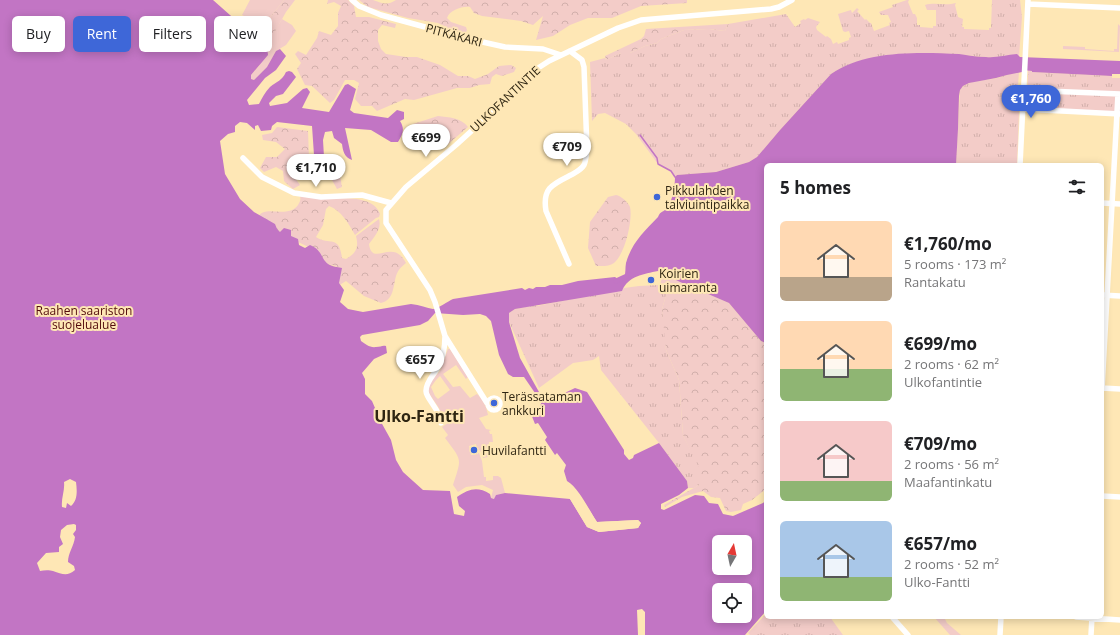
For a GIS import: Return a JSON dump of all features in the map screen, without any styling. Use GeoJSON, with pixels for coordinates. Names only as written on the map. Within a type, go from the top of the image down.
{"type":"FeatureCollection","features":[{"type":"Feature","properties":{"kind":"street","name":"PITKÄKARI"},"geometry":{"type":"LineString","coordinates":[[352,0],[359,6],[381,15],[474,40],[505,47],[543,49],[561,55]]}},
{"type":"Feature","properties":{"kind":"street","name":"ULKOFANTINTIE"},"geometry":{"type":"LineString","coordinates":[[487,403],[445,336],[430,290],[386,223],[386,210],[391,202],[406,186],[456,145],[511,95],[535,70],[549,61],[618,28],[641,20],[771,9],[784,5],[792,0]]}},
{"type":"Feature","properties":{"kind":"street"},"geometry":{"type":"LineString","coordinates":[[1020,163],[1028,2],[1120,8]]}},
{"type":"Feature","properties":{"kind":"street"},"geometry":{"type":"LineString","coordinates":[[569,264],[546,211],[545,204],[547,191],[550,187],[578,171],[584,165],[586,160],[587,150],[584,67],[582,60],[570,51]]}},
{"type":"Feature","properties":{"kind":"street"},"geometry":{"type":"LineString","coordinates":[[1023,90],[1119,94],[1119,114],[1104,296],[1120,296]]}},
{"type":"Feature","properties":{"kind":"street"},"geometry":{"type":"LineString","coordinates":[[1023,109],[1119,114]]}},
{"type":"Feature","properties":{"kind":"street"},"geometry":{"type":"LineString","coordinates":[[243,158],[262,176],[294,193],[321,197],[362,195],[391,202]]}},
{"type":"Feature","properties":{"kind":"street"},"geometry":{"type":"LineString","coordinates":[[1104,203],[1120,204]]}},
{"type":"Feature","properties":{"kind":"street"},"geometry":{"type":"LineString","coordinates":[[441,423],[441,416],[426,393],[426,388],[428,382],[438,369],[445,347],[445,336]]}},
{"type":"Feature","properties":{"kind":"street"},"geometry":{"type":"LineString","coordinates":[[1104,388],[1120,389]]}},
{"type":"Feature","properties":{"kind":"street","name":"ULKOFANTINTIE"},"geometry":{"type":"LineString","coordinates":[[480,390],[493,398]]}},
{"type":"Feature","properties":{"kind":"street"},"geometry":{"type":"LineString","coordinates":[[497,398],[500,401],[500,405],[497,409],[491,410],[487,403],[489,399],[497,398]]}},
{"type":"Feature","properties":{"kind":"street"},"geometry":{"type":"LineString","coordinates":[[1104,496],[1120,497]]}},
{"type":"Feature","properties":{"kind":"street"},"geometry":{"type":"LineString","coordinates":[[894,619],[908,635]]}},
{"type":"Feature","properties":{"kind":"street"},"geometry":{"type":"LineString","coordinates":[[1000,635],[1001,619]]}},
{"type":"Feature","properties":{"kind":"street"},"geometry":{"type":"LineString","coordinates":[[1091,635],[1092,619]]}},
{"type":"Feature","properties":{"kind":"street"},"geometry":{"type":"LineString","coordinates":[[1104,619],[1120,620]]}},
{"type":"Feature","properties":{"kind":"green space"},"geometry":{"type":"Polygon","coordinates":[[[250,0],[284,0],[271,16],[242,15],[250,0]]]}},
{"type":"Feature","properties":{"kind":"green space"},"geometry":{"type":"Polygon","coordinates":[[[284,0],[295,0],[286,12],[272,37],[271,16],[284,0]]]}},
{"type":"Feature","properties":{"kind":"green space"},"geometry":{"type":"Polygon","coordinates":[[[328,0],[348,0],[354,6],[356,17],[369,17],[396,24],[395,28],[382,25],[378,30],[378,41],[381,49],[386,54],[417,57],[440,65],[458,76],[468,76],[475,79],[488,74],[499,66],[511,65],[516,68],[514,72],[502,76],[496,74],[492,77],[490,84],[470,88],[457,88],[414,100],[405,99],[377,111],[372,106],[361,106],[355,99],[359,83],[354,80],[345,80],[334,100],[330,103],[312,86],[305,85],[297,69],[301,63],[295,54],[298,51],[306,55],[317,38],[319,31],[331,35],[338,26],[338,13],[341,6],[334,2],[327,4],[328,0]]]}},
{"type":"Feature","properties":{"kind":"green space"},"geometry":{"type":"Polygon","coordinates":[[[359,0],[373,0],[387,3],[396,0],[687,0],[687,3],[641,6],[612,18],[588,18],[570,25],[553,36],[536,40],[543,16],[533,25],[521,21],[482,16],[474,13],[470,7],[463,7],[453,11],[447,18],[451,22],[466,27],[467,30],[465,34],[446,29],[438,23],[408,18],[368,7],[359,0]]]}},
{"type":"Feature","properties":{"kind":"green space"},"geometry":{"type":"Polygon","coordinates":[[[909,0],[908,2],[913,14],[915,14],[917,18],[917,25],[920,25],[920,27],[933,28],[933,26],[936,26],[936,10],[927,10],[925,5],[956,3],[955,5],[958,17],[963,19],[962,27],[964,27],[964,29],[989,30],[989,28],[991,28],[992,0],[1020,0],[1022,17],[1019,57],[912,53],[876,57],[859,61],[831,74],[757,157],[749,162],[716,172],[677,175],[675,177],[671,171],[658,164],[636,134],[626,124],[605,113],[598,114],[592,121],[590,62],[605,58],[606,60],[621,53],[630,53],[645,46],[657,43],[661,39],[684,30],[709,29],[725,31],[728,24],[786,14],[795,27],[801,23],[800,21],[808,18],[820,22],[816,27],[817,30],[831,39],[833,44],[837,42],[838,44],[849,40],[851,37],[849,31],[843,31],[838,14],[851,10],[852,13],[857,8],[859,10],[857,11],[865,20],[866,19],[871,23],[874,31],[890,25],[889,23],[891,22],[888,15],[881,15],[879,12],[893,7],[892,5],[909,0]]]}},
{"type":"Feature","properties":{"kind":"green space"},"geometry":{"type":"Polygon","coordinates":[[[282,19],[292,25],[296,31],[286,45],[276,51],[267,67],[254,80],[251,79],[251,75],[259,66],[266,52],[272,52],[272,36],[282,19]]]}},
{"type":"Feature","properties":{"kind":"green space"},"geometry":{"type":"Polygon","coordinates":[[[728,24],[725,31],[709,29],[684,30],[661,39],[657,43],[645,46],[630,53],[621,53],[606,60],[605,56],[641,39],[644,36],[646,29],[728,24]]]}},
{"type":"Feature","properties":{"kind":"green space"},"geometry":{"type":"Polygon","coordinates":[[[1118,24],[1120,26],[1119,52],[1063,49],[1063,46],[1114,51],[1114,49],[1117,49],[1118,24]]]}},
{"type":"Feature","properties":{"kind":"green space"},"geometry":{"type":"Polygon","coordinates":[[[1028,70],[1032,72],[1112,76],[1112,78],[1120,78],[1120,112],[1027,108],[1028,70]]]}},
{"type":"Feature","properties":{"kind":"green space"},"geometry":{"type":"Polygon","coordinates":[[[1019,72],[1017,99],[1019,111],[1017,163],[956,163],[960,90],[963,86],[972,82],[997,78],[1019,72]]]}},
{"type":"Feature","properties":{"kind":"green space"},"geometry":{"type":"Polygon","coordinates":[[[438,116],[459,120],[468,127],[447,145],[435,133],[427,135],[413,124],[438,116]]]}},
{"type":"Feature","properties":{"kind":"green space"},"geometry":{"type":"Polygon","coordinates":[[[277,127],[308,131],[309,158],[330,166],[337,171],[340,176],[342,187],[337,189],[327,171],[318,167],[311,167],[302,170],[295,178],[300,185],[293,189],[284,181],[283,171],[276,167],[264,172],[260,168],[266,157],[277,157],[285,149],[276,142],[263,140],[262,135],[272,133],[277,127]]]}},
{"type":"Feature","properties":{"kind":"green space"},"geometry":{"type":"Polygon","coordinates":[[[616,195],[628,203],[630,207],[631,213],[625,245],[618,259],[614,263],[607,266],[596,266],[588,248],[590,222],[608,197],[616,195]]]}},
{"type":"Feature","properties":{"kind":"green space"},"geometry":{"type":"Polygon","coordinates":[[[300,196],[314,198],[352,198],[369,202],[376,207],[380,214],[379,217],[355,235],[341,214],[329,206],[326,209],[323,225],[316,237],[321,240],[336,243],[341,251],[342,258],[346,259],[356,250],[356,236],[379,219],[380,223],[378,229],[369,244],[371,251],[379,254],[395,252],[401,256],[406,263],[401,267],[396,276],[391,296],[388,299],[381,303],[364,296],[346,281],[338,286],[342,291],[335,286],[332,281],[337,269],[336,266],[324,263],[320,255],[314,250],[269,226],[259,216],[266,212],[283,212],[294,209],[299,203],[300,196]]]}},
{"type":"Feature","properties":{"kind":"green space"},"geometry":{"type":"Polygon","coordinates":[[[663,273],[680,282],[667,292],[662,309],[666,350],[679,380],[683,435],[697,463],[701,475],[699,485],[694,488],[688,488],[687,481],[659,443],[601,370],[599,356],[593,360],[573,363],[539,388],[509,322],[509,313],[515,309],[534,305],[537,306],[624,288],[660,285],[663,273]]]}},
{"type":"Feature","properties":{"kind":"green space"},"geometry":{"type":"Polygon","coordinates":[[[680,282],[729,303],[761,341],[764,342],[764,491],[752,500],[743,504],[741,510],[731,512],[726,511],[720,498],[711,497],[703,491],[682,497],[665,507],[664,505],[699,485],[690,450],[683,435],[679,380],[666,350],[663,333],[662,309],[667,292],[680,282]]]}},
{"type":"Feature","properties":{"kind":"green space"},"geometry":{"type":"Polygon","coordinates":[[[448,349],[450,349],[468,377],[466,379],[456,365],[443,374],[453,387],[460,386],[470,398],[477,394],[484,403],[488,415],[479,418],[486,429],[491,430],[489,431],[490,434],[492,434],[493,442],[489,442],[488,457],[483,458],[480,450],[477,450],[476,444],[469,446],[471,455],[479,453],[486,481],[493,480],[493,476],[498,476],[501,478],[505,493],[496,495],[495,499],[491,498],[493,490],[482,485],[466,487],[458,492],[453,485],[459,460],[455,451],[445,438],[448,435],[442,427],[448,423],[428,392],[430,382],[440,371],[448,349]],[[440,376],[431,387],[438,399],[450,390],[440,376]]]}},
{"type":"Feature","properties":{"kind":"green space"},"geometry":{"type":"Polygon","coordinates":[[[764,616],[764,619],[831,619],[843,635],[750,635],[748,633],[764,616]]]}},
{"type":"Feature","properties":{"kind":"green space"},"geometry":{"type":"Polygon","coordinates":[[[936,619],[945,619],[947,623],[961,635],[950,635],[936,619]]]}},
{"type":"Feature","properties":{"kind":"shaded area"},"geometry":{"type":"Polygon","coordinates":[[[0,0],[213,0],[231,16],[214,16],[214,52],[268,52],[268,55],[251,75],[251,79],[254,80],[267,67],[276,51],[280,49],[286,56],[276,70],[265,78],[247,100],[249,105],[259,104],[268,89],[289,71],[296,77],[283,94],[276,96],[269,103],[270,106],[287,103],[303,89],[307,88],[310,92],[302,108],[329,112],[345,85],[348,84],[356,89],[350,110],[354,113],[388,118],[397,110],[404,112],[404,119],[400,121],[403,132],[398,142],[391,142],[371,130],[345,128],[352,160],[349,159],[343,151],[342,144],[334,138],[332,131],[325,132],[323,140],[324,157],[319,158],[314,155],[312,126],[277,122],[272,126],[271,130],[261,131],[258,125],[255,126],[255,130],[247,123],[240,122],[235,126],[235,132],[228,134],[220,141],[225,174],[240,199],[254,212],[275,224],[280,232],[284,228],[291,230],[291,236],[298,239],[299,245],[305,248],[310,245],[314,247],[318,250],[327,263],[332,266],[342,268],[339,283],[344,290],[340,302],[348,309],[363,312],[411,304],[433,309],[438,308],[453,299],[522,288],[525,290],[550,285],[562,285],[578,281],[615,277],[618,279],[624,278],[626,263],[635,243],[660,213],[666,210],[669,205],[675,185],[675,177],[677,175],[716,172],[749,162],[757,157],[831,74],[860,60],[893,54],[927,53],[959,54],[979,57],[997,57],[1017,54],[1020,57],[1120,61],[1120,74],[1112,74],[1112,76],[1032,72],[1023,70],[1022,72],[969,83],[963,86],[960,90],[959,96],[956,163],[764,163],[764,342],[761,341],[729,303],[658,271],[637,276],[628,282],[622,291],[515,309],[509,313],[509,322],[520,358],[539,392],[535,393],[524,377],[513,377],[508,374],[499,355],[491,321],[486,316],[480,314],[463,315],[435,313],[428,321],[420,325],[362,335],[360,337],[361,341],[370,346],[386,346],[387,353],[374,359],[362,373],[365,379],[365,394],[372,401],[391,440],[396,460],[403,472],[423,490],[450,491],[454,514],[464,516],[465,511],[459,506],[457,497],[469,490],[477,489],[490,494],[491,498],[494,499],[496,495],[505,493],[570,499],[587,527],[599,532],[638,528],[641,523],[638,520],[597,522],[580,494],[567,481],[564,471],[566,465],[557,453],[555,455],[545,440],[547,437],[538,423],[535,424],[531,414],[540,407],[542,400],[548,401],[575,388],[587,392],[629,460],[633,458],[634,455],[659,443],[687,481],[688,488],[679,495],[661,504],[661,509],[664,510],[695,495],[704,496],[709,503],[718,504],[723,514],[733,516],[764,502],[764,613],[745,635],[0,635],[0,0]],[[70,479],[64,482],[62,507],[66,508],[67,503],[71,506],[75,501],[77,488],[76,482],[70,479]],[[67,525],[61,530],[60,537],[63,544],[59,547],[59,552],[46,553],[37,563],[40,571],[50,570],[62,574],[69,574],[75,570],[74,566],[68,562],[75,537],[73,534],[76,530],[76,525],[67,525]]]}},
{"type":"Feature","properties":{"kind":"pier"},"geometry":{"type":"Polygon","coordinates":[[[579,494],[597,522],[638,520],[641,523],[638,528],[599,532],[587,527],[570,499],[572,498],[589,526],[599,530],[637,526],[639,523],[596,524],[577,495],[579,494]]]}},
{"type":"Feature","properties":{"kind":"pier"},"geometry":{"type":"Polygon","coordinates":[[[642,609],[645,612],[645,635],[638,635],[637,610],[642,609]]]}},
{"type":"Feature","properties":{"kind":"waterway"},"geometry":{"type":"LineString","coordinates":[[640,135],[657,158],[658,164],[671,171],[675,177]]}},
{"type":"Feature","properties":{"kind":"waterway"},"geometry":{"type":"LineString","coordinates":[[616,281],[629,275]]}},
{"type":"Feature","properties":{"kind":"place","name":"Pikkulahden talviuintipaikka"},"geometry":{"type":"Point","coordinates":[657,197]}},
{"type":"Feature","properties":{"kind":"place","name":"Koirien uimaranta"},"geometry":{"type":"Point","coordinates":[651,280]}},
{"type":"Feature","properties":{"kind":"place","name":"Terässataman ankkuri"},"geometry":{"type":"Point","coordinates":[494,403]}},
{"type":"Feature","properties":{"kind":"place","name":"Huvilafantti"},"geometry":{"type":"Point","coordinates":[474,450]}},
{"type":"Feature","properties":{"kind":"district","name":"Ulko-Fantti"},"geometry":{"type":"Point","coordinates":[419,416]}},
{"type":"Feature","properties":{"kind":"park label","name":"Raahen saariston suojelualue"},"geometry":{"type":"Point","coordinates":[84,317]}}]}
